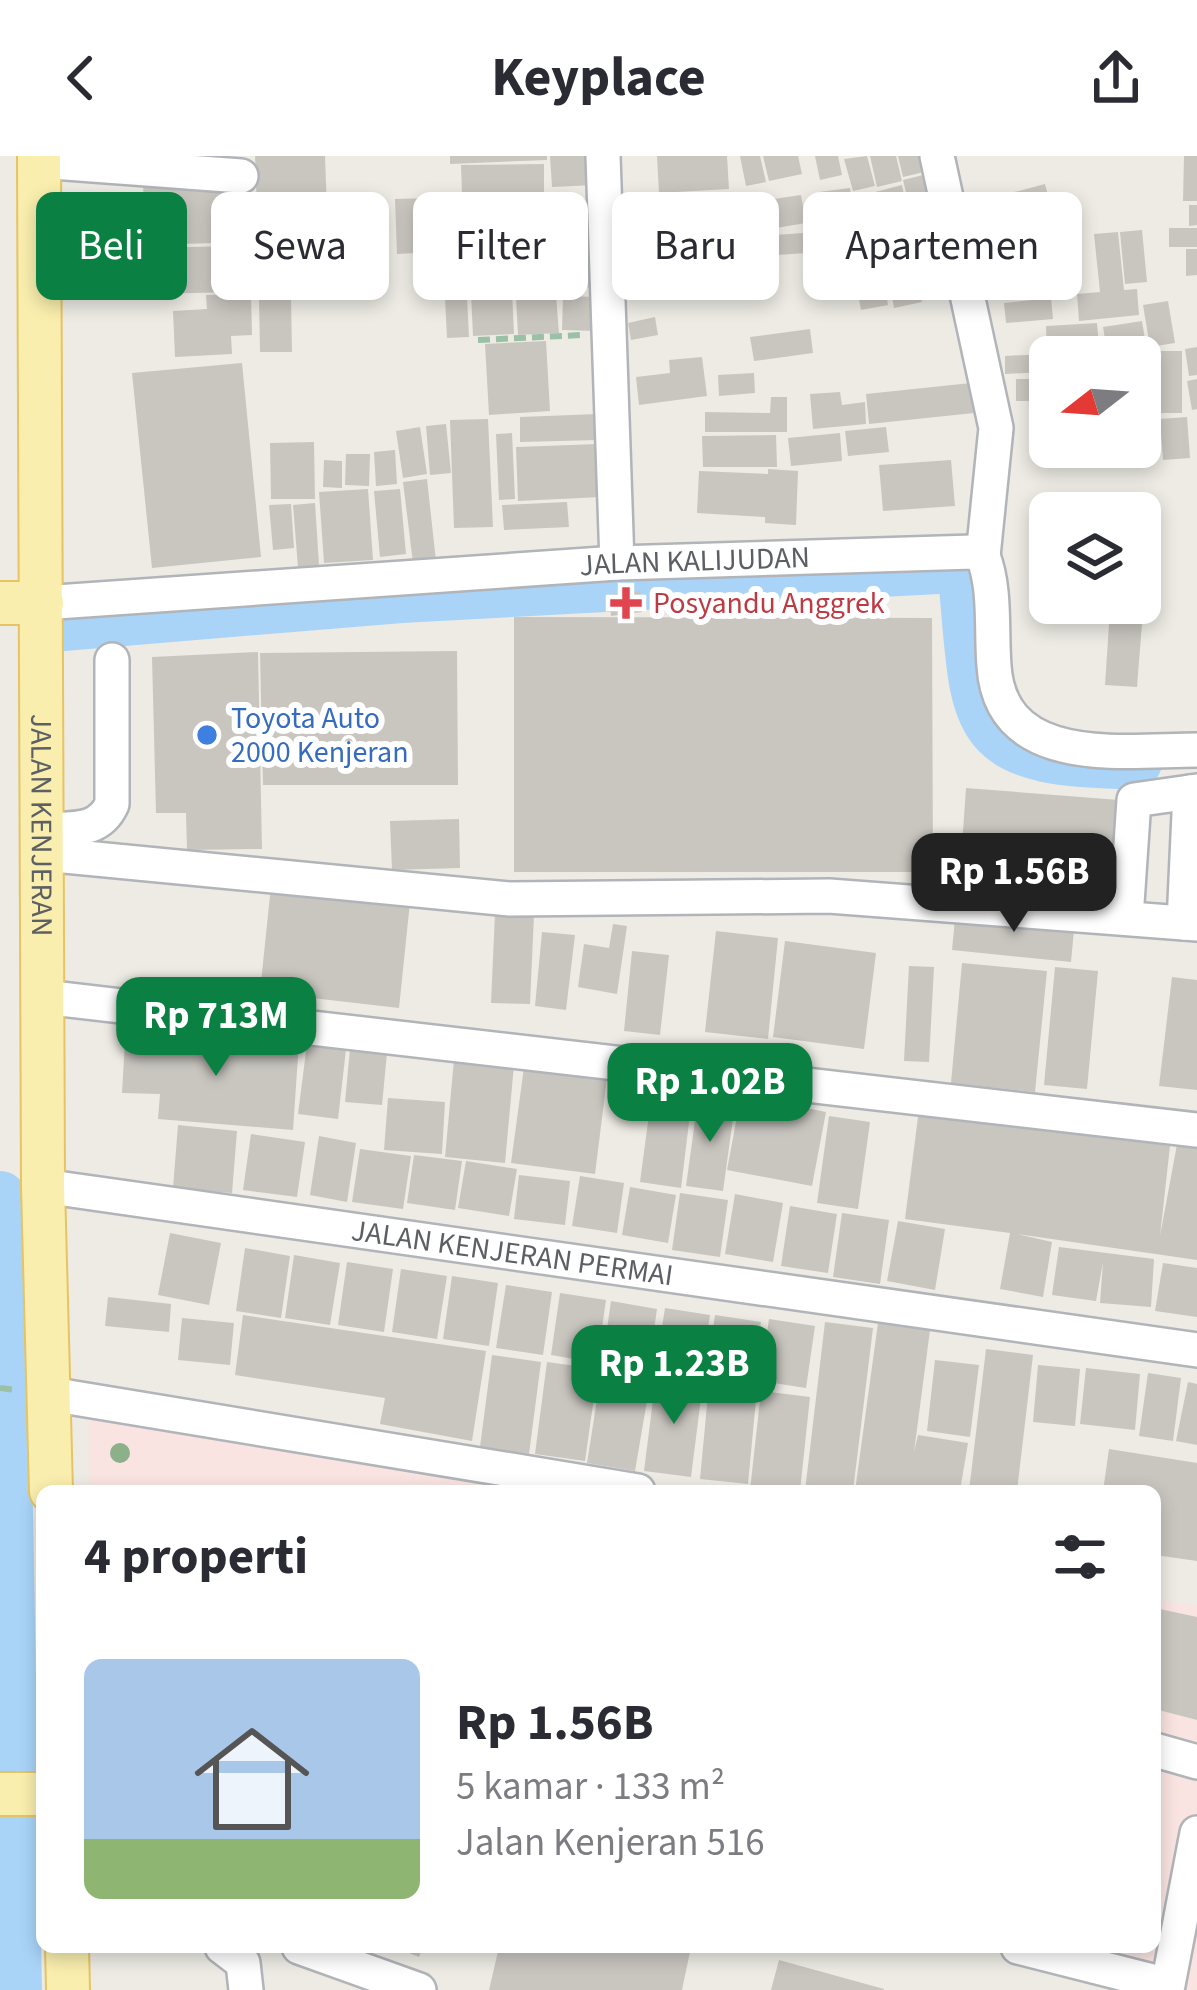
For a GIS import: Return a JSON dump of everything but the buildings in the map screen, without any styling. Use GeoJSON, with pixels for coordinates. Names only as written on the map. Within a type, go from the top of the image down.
{"type":"FeatureCollection","features":[{"type":"Feature","properties":{"kind":"main road","name":"JALAN KENJERAN"},"geometry":{"type":"LineString","coordinates":[[39,159],[22,603],[44,842],[43,1186],[51,1485]]}},
{"type":"Feature","properties":{"kind":"main road"},"geometry":{"type":"LineString","coordinates":[[0,1794],[36,1794]]}},
{"type":"Feature","properties":{"kind":"main road"},"geometry":{"type":"LineString","coordinates":[[67,1953],[68,1990]]}},
{"type":"Feature","properties":{"kind":"street"},"geometry":{"type":"LineString","coordinates":[[603,156],[617,563]]}},
{"type":"Feature","properties":{"kind":"street"},"geometry":{"type":"LineString","coordinates":[[937,156],[996,428],[982,556],[991,580],[994,672],[1001,698],[1015,720],[1046,745],[1073,750],[1197,750]]}},
{"type":"Feature","properties":{"kind":"street"},"geometry":{"type":"LineString","coordinates":[[39,159],[241,176]]}},
{"type":"Feature","properties":{"kind":"street","name":"JALAN KALIJUDAN"},"geometry":{"type":"LineString","coordinates":[[22,603],[617,563],[944,549],[982,556]]}},
{"type":"Feature","properties":{"kind":"street"},"geometry":{"type":"LineString","coordinates":[[44,842],[105,819],[112,804],[112,660]]}},
{"type":"Feature","properties":{"kind":"street"},"geometry":{"type":"LineString","coordinates":[[44,842],[510,899],[829,896],[1190,923],[1194,792],[1134,800],[1126,918]]}},
{"type":"Feature","properties":{"kind":"street"},"geometry":{"type":"LineString","coordinates":[[43,997],[1197,1130]]}},
{"type":"Feature","properties":{"kind":"street","name":"JALAN KENJERAN PERMAI"},"geometry":{"type":"LineString","coordinates":[[43,1186],[1197,1350]]}},
{"type":"Feature","properties":{"kind":"street"},"geometry":{"type":"LineString","coordinates":[[50,1394],[602,1485]]}},
{"type":"Feature","properties":{"kind":"street"},"geometry":{"type":"LineString","coordinates":[[1161,1752],[1197,1762]]}},
{"type":"Feature","properties":{"kind":"street"},"geometry":{"type":"LineString","coordinates":[[1042,1953],[1168,1985],[1197,1833]]}},
{"type":"Feature","properties":{"kind":"street"},"geometry":{"type":"LineString","coordinates":[[230,1953],[243,1963],[246,1990]]}},
{"type":"Feature","properties":{"kind":"street"},"geometry":{"type":"LineString","coordinates":[[318,1953],[419,1990]]}},
{"type":"Feature","properties":{"kind":"path"},"geometry":{"type":"LineString","coordinates":[[478,340],[608,334]]}},
{"type":"Feature","properties":{"kind":"shaded area"},"geometry":{"type":"Polygon","coordinates":[[[89,1405],[528,1485],[89,1485],[89,1405]]]}},
{"type":"Feature","properties":{"kind":"shaded area"},"geometry":{"type":"Polygon","coordinates":[[[1161,1600],[1197,1606],[1197,1990],[1132,1990],[994,1953],[1161,1953],[1161,1600]]]}},
{"type":"Feature","properties":{"kind":"waterway"},"geometry":{"type":"LineString","coordinates":[[63,624],[401,596],[956,566],[965,575],[974,668],[980,700],[992,725],[1011,742],[1039,754],[1135,762]]}},
{"type":"Feature","properties":{"kind":"waterway"},"geometry":{"type":"LineString","coordinates":[[0,1198],[15,1990]]}},
{"type":"Feature","properties":{"kind":"place","name":"Posyandu Anggrek"},"geometry":{"type":"Point","coordinates":[626,603]}},
{"type":"Feature","properties":{"kind":"place","name":"Toyota Auto 2000 Kenjeran"},"geometry":{"type":"Point","coordinates":[207,735]}}]}
